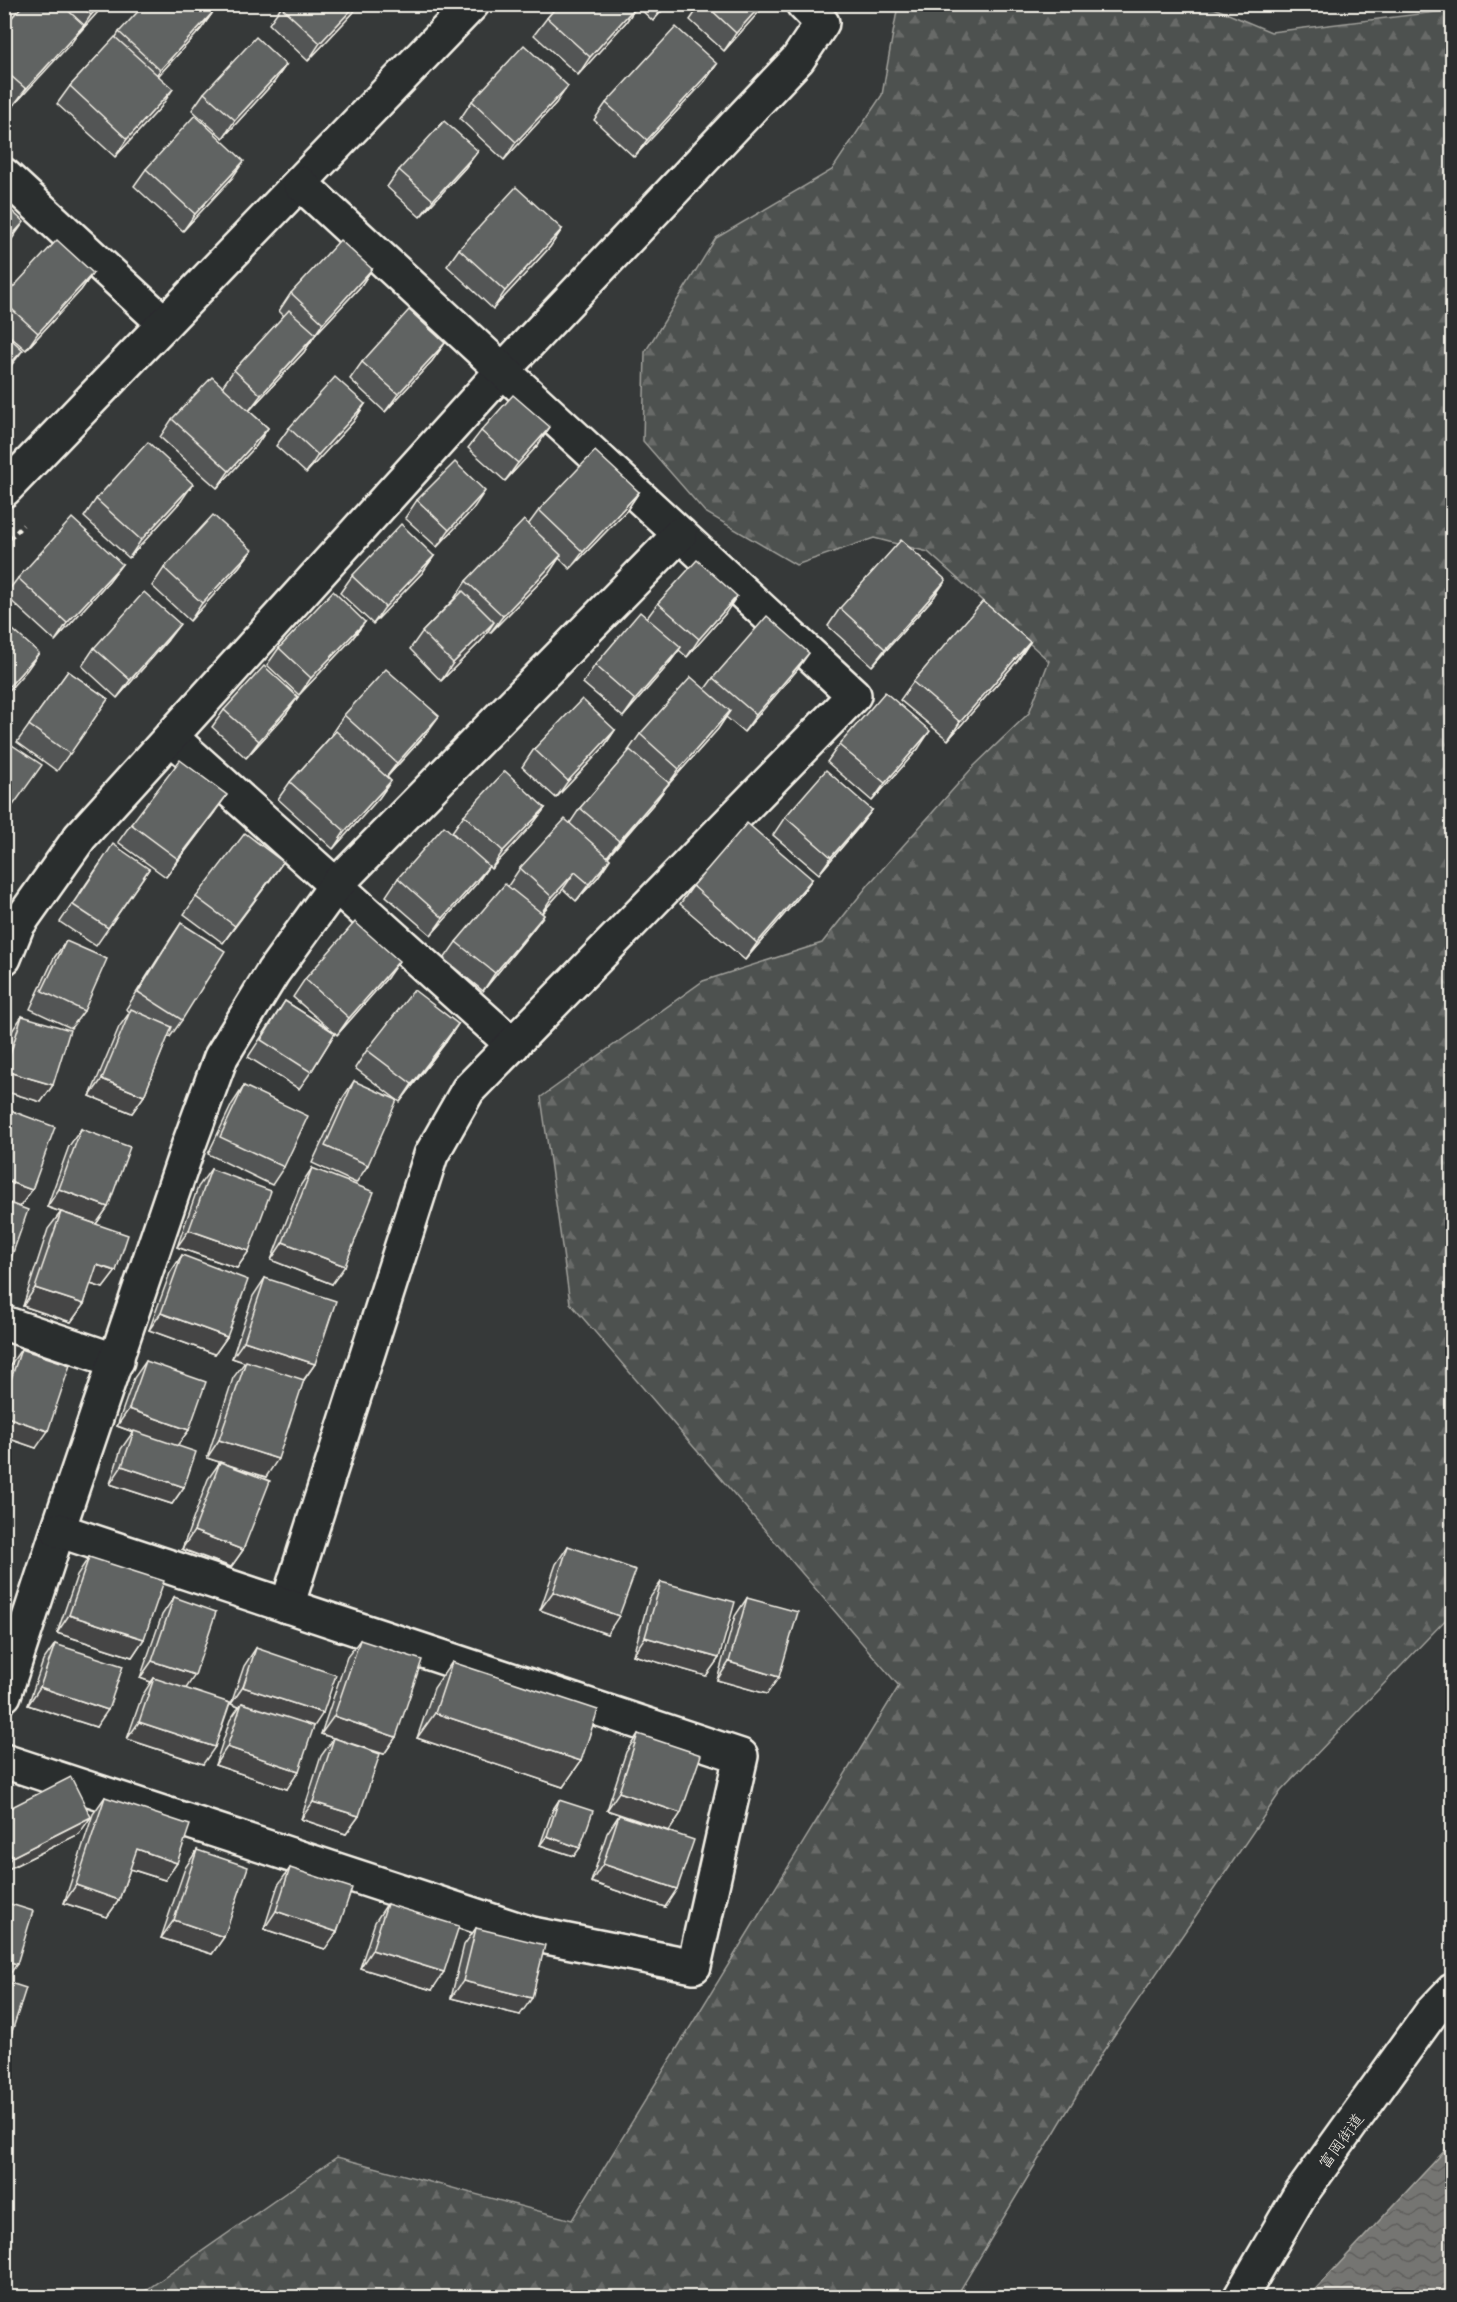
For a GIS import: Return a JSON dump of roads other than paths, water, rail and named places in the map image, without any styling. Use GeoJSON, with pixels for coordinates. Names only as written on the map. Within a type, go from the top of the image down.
{"type":"FeatureCollection","features":[{"type":"Feature","properties":{"kind":"street"},"geometry":{"type":"LineString","coordinates":[[4,489],[472,4]]}},
{"type":"Feature","properties":{"kind":"street"},"geometry":{"type":"LineString","coordinates":[[4,958],[17,926],[80,837],[504,369],[798,59],[822,22],[803,4]]}},
{"type":"Feature","properties":{"kind":"street"},"geometry":{"type":"LineString","coordinates":[[4,175],[164,323]]}},
{"type":"Feature","properties":{"kind":"street"},"geometry":{"type":"LineString","coordinates":[[287,1606],[431,1155],[468,1090],[854,695],[504,369],[300,183]]}},
{"type":"Feature","properties":{"kind":"street"},"geometry":{"type":"LineString","coordinates":[[4,1695],[188,1147],[221,1057],[273,972],[336,885],[680,534]]}},
{"type":"Feature","properties":{"kind":"street"},"geometry":{"type":"LineString","coordinates":[[171,737],[513,1045]]}},
{"type":"Feature","properties":{"kind":"street"},"geometry":{"type":"LineString","coordinates":[[4,1323],[117,1361]]}},
{"type":"Feature","properties":{"kind":"street"},"geometry":{"type":"LineString","coordinates":[[4,1761],[532,1934],[694,1966],[741,1756],[58,1530]]}},
{"type":"Feature","properties":{"kind":"street","name":"富岡街道"},"geometry":{"type":"LineString","coordinates":[[1240,2298],[1298,2198],[1431,2013],[1452,1991]]}},
{"type":"Feature","properties":{"kind":"water"},"geometry":{"type":"Polygon","coordinates":[[[1452,2143],[1452,2297],[1308,2297],[1452,2143]]]}}]}
